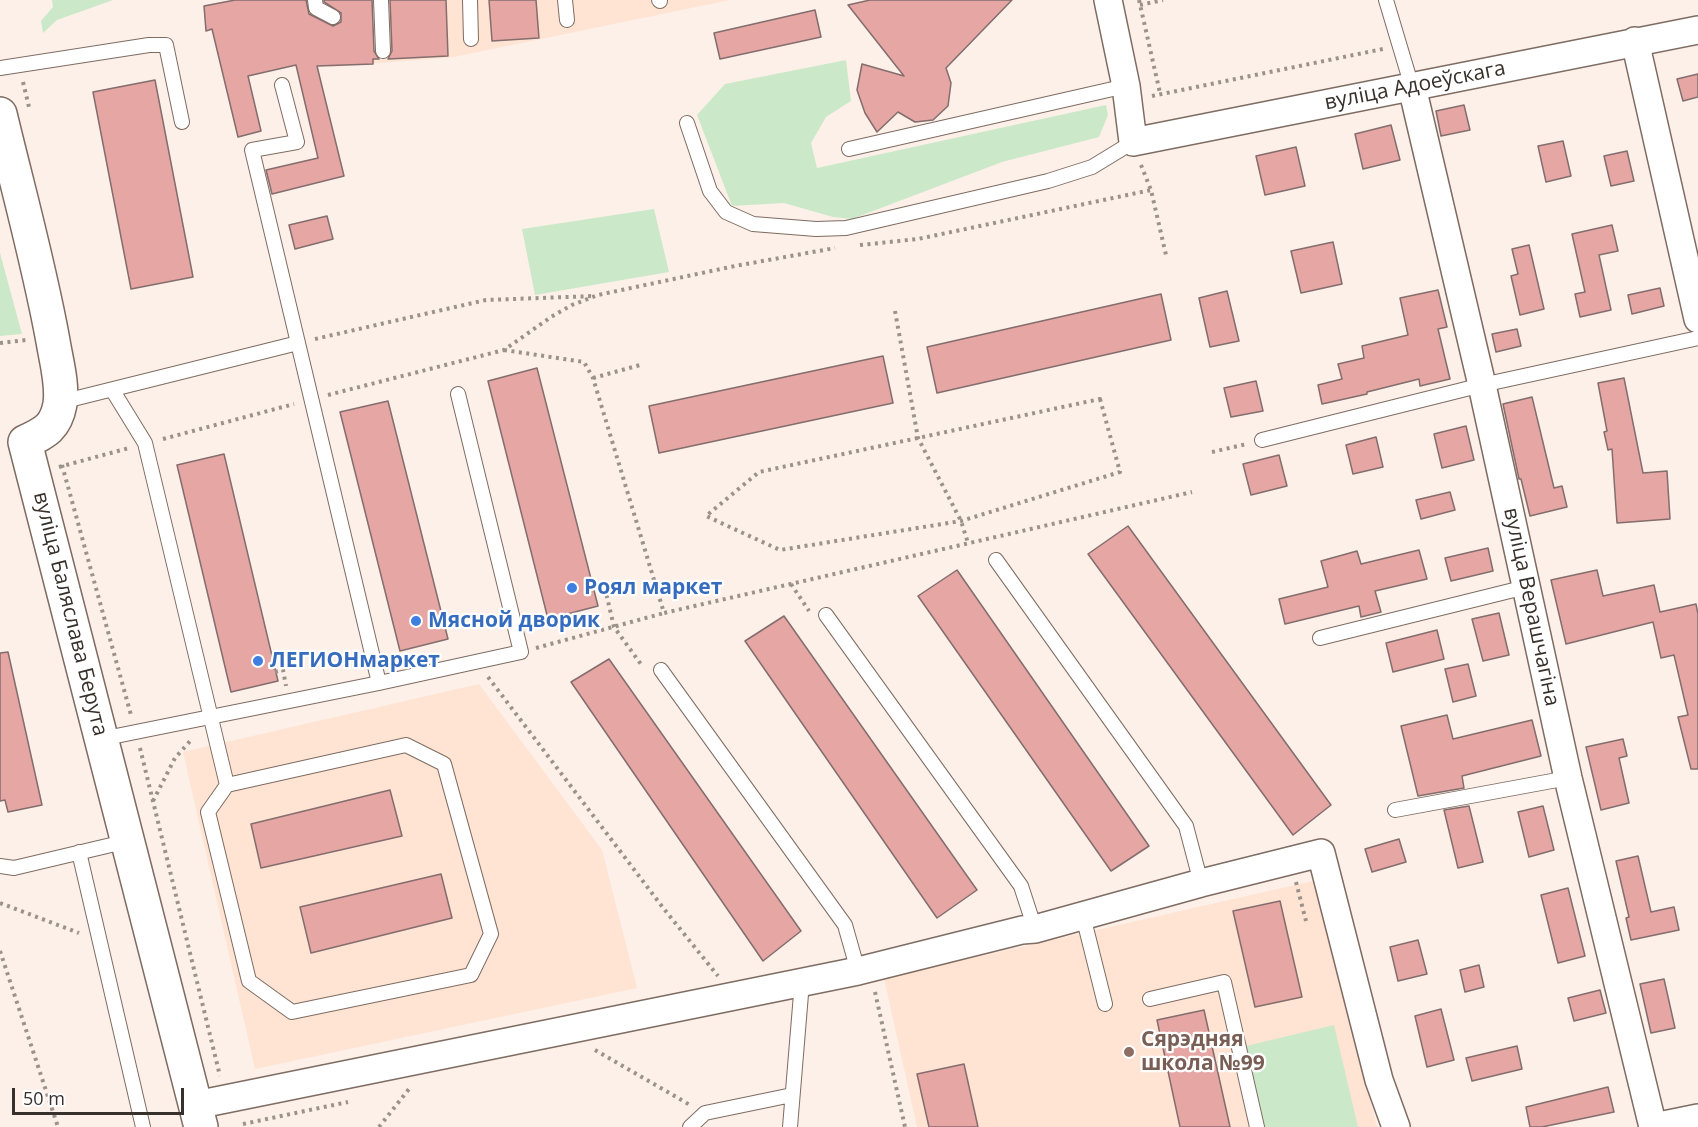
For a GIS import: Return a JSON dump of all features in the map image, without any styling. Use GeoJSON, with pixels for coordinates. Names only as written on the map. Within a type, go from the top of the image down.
{"type":"FeatureCollection","features":[{"type":"Feature","properties":{"kind":"street"},"geometry":{"type":"LineString","coordinates":[[1108,0],[1127,95],[1133,142]]}},
{"type":"Feature","properties":{"kind":"street","name":"вуліца Адоеўскага"},"geometry":{"type":"LineString","coordinates":[[1133,142],[1698,30]]}},
{"type":"Feature","properties":{"kind":"street"},"geometry":{"type":"LineString","coordinates":[[1635,41],[1698,319]]}},
{"type":"Feature","properties":{"kind":"street","name":"вуліца Верашчагіна"},"geometry":{"type":"LineString","coordinates":[[1412,87],[1482,384],[1568,778],[1653,1127]]}},
{"type":"Feature","properties":{"kind":"street","name":"вуліца Баляслава Берута"},"geometry":{"type":"LineString","coordinates":[[0,114],[49,318],[60,402],[51,427],[45,433],[13,446],[101,739],[199,1116]]}},
{"type":"Feature","properties":{"kind":"street"},"geometry":{"type":"LineString","coordinates":[[199,1116],[237,1098],[802,982],[866,980],[1022,930],[1321,853],[1379,1080],[1396,1127]]}},
{"type":"Feature","properties":{"kind":"street"},"geometry":{"type":"LineString","coordinates":[[1653,1127],[1698,1118]]}},
{"type":"Feature","properties":{"kind":"lane"},"geometry":{"type":"LineString","coordinates":[[315,0],[316,8],[333,17]]}},
{"type":"Feature","properties":{"kind":"lane"},"geometry":{"type":"LineString","coordinates":[[381,0],[383,51]]}},
{"type":"Feature","properties":{"kind":"lane"},"geometry":{"type":"LineString","coordinates":[[470,0],[471,39]]}},
{"type":"Feature","properties":{"kind":"lane"},"geometry":{"type":"LineString","coordinates":[[565,0],[567,20]]}},
{"type":"Feature","properties":{"kind":"lane"},"geometry":{"type":"LineString","coordinates":[[1386,0],[1412,87]]}},
{"type":"Feature","properties":{"kind":"lane"},"geometry":{"type":"LineString","coordinates":[[0,68],[149,45],[166,45],[182,122]]}},
{"type":"Feature","properties":{"kind":"lane"},"geometry":{"type":"LineString","coordinates":[[282,85],[297,142],[252,150],[379,683]]}},
{"type":"Feature","properties":{"kind":"lane"},"geometry":{"type":"LineString","coordinates":[[849,149],[1127,95]]}},
{"type":"Feature","properties":{"kind":"lane"},"geometry":{"type":"LineString","coordinates":[[687,123],[710,191],[726,212],[739,220],[753,224],[816,229],[846,228],[1048,181],[1092,167],[1133,142]]}},
{"type":"Feature","properties":{"kind":"lane"},"geometry":{"type":"LineString","coordinates":[[1262,440],[1482,384],[1698,338]]}},
{"type":"Feature","properties":{"kind":"lane"},"geometry":{"type":"LineString","coordinates":[[60,402],[114,391],[298,343]]}},
{"type":"Feature","properties":{"kind":"lane"},"geometry":{"type":"LineString","coordinates":[[114,391],[145,443],[227,785],[208,812],[249,981],[292,1012],[471,975],[492,934],[444,764],[406,746],[227,785]]}},
{"type":"Feature","properties":{"kind":"lane"},"geometry":{"type":"LineString","coordinates":[[101,739],[521,652],[458,394]]}},
{"type":"Feature","properties":{"kind":"lane"},"geometry":{"type":"LineString","coordinates":[[996,560],[1186,826],[1201,883]]}},
{"type":"Feature","properties":{"kind":"lane"},"geometry":{"type":"LineString","coordinates":[[1320,638],[1526,587]]}},
{"type":"Feature","properties":{"kind":"lane"},"geometry":{"type":"LineString","coordinates":[[826,615],[1021,886],[1035,928]]}},
{"type":"Feature","properties":{"kind":"lane"},"geometry":{"type":"LineString","coordinates":[[655,673],[845,925],[866,980]]}},
{"type":"Feature","properties":{"kind":"lane"},"geometry":{"type":"LineString","coordinates":[[1395,810],[1568,778]]}},
{"type":"Feature","properties":{"kind":"lane"},"geometry":{"type":"LineString","coordinates":[[0,866],[14,868],[128,842]]}},
{"type":"Feature","properties":{"kind":"lane"},"geometry":{"type":"LineString","coordinates":[[79,852],[143,1127]]}},
{"type":"Feature","properties":{"kind":"lane"},"geometry":{"type":"LineString","coordinates":[[1083,915],[1105,1004]]}},
{"type":"Feature","properties":{"kind":"lane"},"geometry":{"type":"LineString","coordinates":[[790,1127],[802,982]]}},
{"type":"Feature","properties":{"kind":"lane"},"geometry":{"type":"LineString","coordinates":[[1150,999],[1224,982],[1257,1127]]}},
{"type":"Feature","properties":{"kind":"lane"},"geometry":{"type":"LineString","coordinates":[[690,1127],[705,1113],[792,1095]]}},
{"type":"Feature","properties":{"kind":"path"},"geometry":{"type":"LineString","coordinates":[[1160,93],[1140,3],[1163,0]]}},
{"type":"Feature","properties":{"kind":"path"},"geometry":{"type":"LineString","coordinates":[[1127,95],[1160,93],[1400,46]]}},
{"type":"Feature","properties":{"kind":"path"},"geometry":{"type":"LineString","coordinates":[[1133,142],[1150,190],[1166,255]]}},
{"type":"Feature","properties":{"kind":"path"},"geometry":{"type":"LineString","coordinates":[[854,246],[918,239],[1150,190]]}},
{"type":"Feature","properties":{"kind":"path"},"geometry":{"type":"LineString","coordinates":[[244,1127],[237,1098],[221,1079],[136,733],[62,465],[504,350],[572,304],[598,295],[735,266],[843,248]]}},
{"type":"Feature","properties":{"kind":"path"},"geometry":{"type":"LineString","coordinates":[[298,343],[486,300],[598,295]]}},
{"type":"Feature","properties":{"kind":"path"},"geometry":{"type":"LineString","coordinates":[[895,311],[918,438],[961,520],[968,543]]}},
{"type":"Feature","properties":{"kind":"path"},"geometry":{"type":"LineString","coordinates":[[0,344],[26,340],[23,329]]}},
{"type":"Feature","properties":{"kind":"path"},"geometry":{"type":"LineString","coordinates":[[504,350],[584,362],[593,378],[664,613]]}},
{"type":"Feature","properties":{"kind":"path"},"geometry":{"type":"LineString","coordinates":[[593,378],[640,364]]}},
{"type":"Feature","properties":{"kind":"path"},"geometry":{"type":"LineString","coordinates":[[1100,399],[1120,472],[961,520],[780,550],[706,516],[759,472],[918,438],[1100,399]]}},
{"type":"Feature","properties":{"kind":"path"},"geometry":{"type":"LineString","coordinates":[[1212,452],[1262,440]]}},
{"type":"Feature","properties":{"kind":"path"},"geometry":{"type":"LineString","coordinates":[[521,652],[664,613],[1192,492]]}},
{"type":"Feature","properties":{"kind":"path"},"geometry":{"type":"LineString","coordinates":[[593,586],[604,584],[614,627],[655,673]]}},
{"type":"Feature","properties":{"kind":"path"},"geometry":{"type":"LineString","coordinates":[[791,584],[811,613]]}},
{"type":"Feature","properties":{"kind":"path"},"geometry":{"type":"LineString","coordinates":[[477,662],[664,909],[734,996]]}},
{"type":"Feature","properties":{"kind":"path"},"geometry":{"type":"LineString","coordinates":[[153,802],[174,758],[211,716]]}},
{"type":"Feature","properties":{"kind":"path"},"geometry":{"type":"LineString","coordinates":[[1295,879],[1306,921]]}},
{"type":"Feature","properties":{"kind":"path"},"geometry":{"type":"LineString","coordinates":[[0,903],[99,940]]}},
{"type":"Feature","properties":{"kind":"path"},"geometry":{"type":"LineString","coordinates":[[0,951],[58,1127]]}},
{"type":"Feature","properties":{"kind":"path"},"geometry":{"type":"LineString","coordinates":[[866,980],[905,1127]]}},
{"type":"Feature","properties":{"kind":"path"},"geometry":{"type":"LineString","coordinates":[[594,1049],[705,1113]]}},
{"type":"Feature","properties":{"kind":"path"},"geometry":{"type":"LineString","coordinates":[[379,1127],[409,1089]]}},
{"type":"Feature","properties":{"kind":"shaded area"},"geometry":{"type":"Polygon","coordinates":[[[238,0],[730,0],[454,57],[330,67],[304,10],[206,31],[204,6],[238,0]]]}},
{"type":"Feature","properties":{"kind":"shaded area"},"geometry":{"type":"Polygon","coordinates":[[[479,684],[602,850],[637,988],[255,1069],[183,752],[479,684]]]}},
{"type":"Feature","properties":{"kind":"shaded area","name":"Сярэдняя школа №99"},"geometry":{"type":"Polygon","coordinates":[[[1313,881],[1377,1127],[917,1127],[884,978],[1313,881]]]}},
{"type":"Feature","properties":{"kind":"green space"},"geometry":{"type":"Polygon","coordinates":[[[52,0],[113,0],[57,20],[43,33],[41,21],[53,7],[52,0]]]}},
{"type":"Feature","properties":{"kind":"green space"},"geometry":{"type":"Polygon","coordinates":[[[846,60],[851,101],[826,117],[811,143],[817,168],[1106,105],[1108,115],[1099,137],[1002,162],[852,219],[833,217],[784,203],[732,206],[697,115],[725,84],[846,60]]]}},
{"type":"Feature","properties":{"kind":"green space"},"geometry":{"type":"Polygon","coordinates":[[[654,209],[669,272],[535,295],[522,229],[654,209]]]}},
{"type":"Feature","properties":{"kind":"green space"},"geometry":{"type":"Polygon","coordinates":[[[0,253],[22,334],[0,336],[0,253]]]}},
{"type":"Feature","properties":{"kind":"green space"},"geometry":{"type":"Polygon","coordinates":[[[1334,1025],[1358,1127],[1265,1127],[1246,1046],[1334,1025]]]}},
{"type":"Feature","properties":{"kind":"building"},"geometry":{"type":"Polygon","coordinates":[[[235,0],[306,0],[309,14],[333,26],[341,22],[341,13],[324,0],[372,0],[374,51],[379,59],[373,59],[373,64],[317,66],[344,176],[272,194],[266,170],[318,158],[296,65],[248,76],[261,131],[238,137],[212,29],[206,31],[204,6],[235,0]]]}},
{"type":"Feature","properties":{"kind":"building"},"geometry":{"type":"Polygon","coordinates":[[[390,0],[446,0],[448,56],[388,59],[392,51],[390,0]]]}},
{"type":"Feature","properties":{"kind":"building"},"geometry":{"type":"Polygon","coordinates":[[[489,0],[536,0],[539,38],[492,41],[489,0]]]}},
{"type":"Feature","properties":{"kind":"building"},"geometry":{"type":"Polygon","coordinates":[[[870,0],[1012,0],[946,68],[951,83],[948,106],[933,120],[915,122],[898,112],[877,132],[865,113],[857,90],[862,64],[904,76],[848,5],[870,0]]]}},
{"type":"Feature","properties":{"kind":"building"},"geometry":{"type":"Polygon","coordinates":[[[815,10],[821,37],[720,59],[714,33],[815,10]]]}},
{"type":"Feature","properties":{"kind":"building"},"geometry":{"type":"Polygon","coordinates":[[[1698,74],[1698,97],[1683,101],[1677,79],[1698,74]]]}},
{"type":"Feature","properties":{"kind":"building"},"geometry":{"type":"Polygon","coordinates":[[[155,80],[193,277],[131,289],[93,92],[155,80]]]}},
{"type":"Feature","properties":{"kind":"building"},"geometry":{"type":"Polygon","coordinates":[[[1464,105],[1470,130],[1441,136],[1436,111],[1464,105]]]}},
{"type":"Feature","properties":{"kind":"building"},"geometry":{"type":"Polygon","coordinates":[[[1391,125],[1400,160],[1363,169],[1355,134],[1391,125]]]}},
{"type":"Feature","properties":{"kind":"building"},"geometry":{"type":"Polygon","coordinates":[[[1563,141],[1571,176],[1546,182],[1538,146],[1563,141]]]}},
{"type":"Feature","properties":{"kind":"building"},"geometry":{"type":"Polygon","coordinates":[[[1296,147],[1305,186],[1265,195],[1256,156],[1296,147]]]}},
{"type":"Feature","properties":{"kind":"building"},"geometry":{"type":"Polygon","coordinates":[[[1627,151],[1634,181],[1611,186],[1604,156],[1627,151]]]}},
{"type":"Feature","properties":{"kind":"building"},"geometry":{"type":"Polygon","coordinates":[[[327,216],[333,239],[295,249],[289,225],[327,216]]]}},
{"type":"Feature","properties":{"kind":"building"},"geometry":{"type":"Polygon","coordinates":[[[1612,225],[1618,251],[1599,255],[1611,310],[1580,317],[1575,294],[1585,292],[1572,234],[1612,225]]]}},
{"type":"Feature","properties":{"kind":"building"},"geometry":{"type":"Polygon","coordinates":[[[1333,242],[1342,284],[1301,293],[1291,251],[1333,242]]]}},
{"type":"Feature","properties":{"kind":"building"},"geometry":{"type":"Polygon","coordinates":[[[1529,245],[1544,309],[1520,315],[1511,276],[1518,274],[1512,249],[1529,245]]]}},
{"type":"Feature","properties":{"kind":"building"},"geometry":{"type":"Polygon","coordinates":[[[1660,288],[1664,306],[1632,314],[1628,295],[1660,288]]]}},
{"type":"Feature","properties":{"kind":"building"},"geometry":{"type":"Polygon","coordinates":[[[1438,290],[1447,327],[1438,329],[1450,379],[1420,386],[1419,379],[1322,404],[1318,385],[1342,379],[1338,364],[1364,358],[1362,346],[1408,335],[1400,298],[1438,290]]]}},
{"type":"Feature","properties":{"kind":"building"},"geometry":{"type":"Polygon","coordinates":[[[1227,291],[1239,341],[1210,347],[1199,298],[1227,291]]]}},
{"type":"Feature","properties":{"kind":"building"},"geometry":{"type":"Polygon","coordinates":[[[1161,294],[1171,340],[937,393],[927,347],[1161,294]]]}},
{"type":"Feature","properties":{"kind":"building"},"geometry":{"type":"Polygon","coordinates":[[[1517,329],[1521,346],[1496,352],[1492,334],[1517,329]]]}},
{"type":"Feature","properties":{"kind":"building"},"geometry":{"type":"Polygon","coordinates":[[[883,356],[893,403],[659,453],[649,406],[883,356]]]}},
{"type":"Feature","properties":{"kind":"building"},"geometry":{"type":"Polygon","coordinates":[[[537,368],[598,606],[548,619],[488,381],[537,368]]]}},
{"type":"Feature","properties":{"kind":"building"},"geometry":{"type":"Polygon","coordinates":[[[1624,378],[1643,473],[1667,471],[1670,519],[1617,523],[1612,449],[1608,450],[1604,432],[1607,431],[1598,383],[1624,378]]]}},
{"type":"Feature","properties":{"kind":"building"},"geometry":{"type":"Polygon","coordinates":[[[1256,381],[1263,411],[1231,417],[1224,388],[1256,381]]]}},
{"type":"Feature","properties":{"kind":"building"},"geometry":{"type":"Polygon","coordinates":[[[1532,397],[1554,488],[1562,486],[1567,507],[1530,516],[1521,479],[1519,479],[1503,404],[1532,397]]]}},
{"type":"Feature","properties":{"kind":"building"},"geometry":{"type":"Polygon","coordinates":[[[388,401],[448,639],[400,651],[340,412],[388,401]]]}},
{"type":"Feature","properties":{"kind":"building"},"geometry":{"type":"Polygon","coordinates":[[[1466,426],[1474,460],[1442,468],[1434,434],[1466,426]]]}},
{"type":"Feature","properties":{"kind":"building"},"geometry":{"type":"Polygon","coordinates":[[[1376,437],[1383,467],[1353,474],[1346,445],[1376,437]]]}},
{"type":"Feature","properties":{"kind":"building"},"geometry":{"type":"Polygon","coordinates":[[[224,454],[278,681],[231,692],[177,465],[224,454]]]}},
{"type":"Feature","properties":{"kind":"building"},"geometry":{"type":"Polygon","coordinates":[[[1279,455],[1287,486],[1251,495],[1243,464],[1279,455]]]}},
{"type":"Feature","properties":{"kind":"building"},"geometry":{"type":"Polygon","coordinates":[[[1450,492],[1455,510],[1421,519],[1416,500],[1450,492]]]}},
{"type":"Feature","properties":{"kind":"building"},"geometry":{"type":"Polygon","coordinates":[[[1128,526],[1331,805],[1293,835],[1088,554],[1128,526]]]}},
{"type":"Feature","properties":{"kind":"building"},"geometry":{"type":"Polygon","coordinates":[[[1488,548],[1493,571],[1451,581],[1445,558],[1488,548]]]}},
{"type":"Feature","properties":{"kind":"building"},"geometry":{"type":"Polygon","coordinates":[[[1419,550],[1427,579],[1375,591],[1381,612],[1361,617],[1359,606],[1285,624],[1279,599],[1328,587],[1321,561],[1357,551],[1361,564],[1419,550]]]}},
{"type":"Feature","properties":{"kind":"building"},"geometry":{"type":"Polygon","coordinates":[[[957,570],[1149,846],[1111,871],[918,596],[957,570]]]}},
{"type":"Feature","properties":{"kind":"building"},"geometry":{"type":"Polygon","coordinates":[[[1597,570],[1603,596],[1654,585],[1660,612],[1696,604],[1698,614],[1698,769],[1691,769],[1678,717],[1688,715],[1674,655],[1661,658],[1653,622],[1566,644],[1551,580],[1597,570]]]}},
{"type":"Feature","properties":{"kind":"building"},"geometry":{"type":"Polygon","coordinates":[[[1499,613],[1509,655],[1483,661],[1472,619],[1499,613]]]}},
{"type":"Feature","properties":{"kind":"building"},"geometry":{"type":"Polygon","coordinates":[[[784,616],[977,890],[937,918],[745,641],[784,616]]]}},
{"type":"Feature","properties":{"kind":"building"},"geometry":{"type":"Polygon","coordinates":[[[1437,630],[1444,659],[1393,672],[1386,643],[1437,630]]]}},
{"type":"Feature","properties":{"kind":"building"},"geometry":{"type":"Polygon","coordinates":[[[8,652],[42,805],[8,812],[5,800],[0,801],[0,653],[8,652]]]}},
{"type":"Feature","properties":{"kind":"building"},"geometry":{"type":"Polygon","coordinates":[[[609,659],[801,931],[763,961],[571,682],[609,659]]]}},
{"type":"Feature","properties":{"kind":"building"},"geometry":{"type":"Polygon","coordinates":[[[1468,664],[1476,696],[1453,702],[1445,669],[1468,664]]]}},
{"type":"Feature","properties":{"kind":"building"},"geometry":{"type":"Polygon","coordinates":[[[1447,715],[1453,739],[1532,720],[1541,756],[1462,776],[1464,788],[1418,796],[1401,726],[1447,715]]]}},
{"type":"Feature","properties":{"kind":"building"},"geometry":{"type":"Polygon","coordinates":[[[1623,739],[1627,756],[1619,758],[1629,803],[1601,810],[1586,747],[1623,739]]]}},
{"type":"Feature","properties":{"kind":"building"},"geometry":{"type":"Polygon","coordinates":[[[390,790],[402,836],[261,868],[251,824],[390,790]]]}},
{"type":"Feature","properties":{"kind":"building"},"geometry":{"type":"Polygon","coordinates":[[[1469,806],[1483,862],[1458,868],[1444,810],[1469,806]]]}},
{"type":"Feature","properties":{"kind":"building"},"geometry":{"type":"Polygon","coordinates":[[[1543,806],[1554,850],[1529,857],[1518,812],[1543,806]]]}},
{"type":"Feature","properties":{"kind":"building"},"geometry":{"type":"Polygon","coordinates":[[[1399,839],[1406,862],[1372,872],[1365,849],[1399,839]]]}},
{"type":"Feature","properties":{"kind":"building"},"geometry":{"type":"Polygon","coordinates":[[[1638,856],[1651,912],[1674,907],[1679,930],[1631,940],[1626,918],[1629,917],[1616,861],[1638,856]]]}},
{"type":"Feature","properties":{"kind":"building"},"geometry":{"type":"Polygon","coordinates":[[[441,874],[452,918],[311,953],[300,907],[441,874]]]}},
{"type":"Feature","properties":{"kind":"building"},"geometry":{"type":"Polygon","coordinates":[[[1568,888],[1585,956],[1558,963],[1541,895],[1568,888]]]}},
{"type":"Feature","properties":{"kind":"building"},"geometry":{"type":"Polygon","coordinates":[[[1280,901],[1302,997],[1255,1007],[1233,911],[1280,901]]]}},
{"type":"Feature","properties":{"kind":"building"},"geometry":{"type":"Polygon","coordinates":[[[1418,940],[1427,974],[1398,981],[1390,947],[1418,940]]]}},
{"type":"Feature","properties":{"kind":"building"},"geometry":{"type":"Polygon","coordinates":[[[1479,965],[1484,987],[1465,992],[1460,970],[1479,965]]]}},
{"type":"Feature","properties":{"kind":"building"},"geometry":{"type":"Polygon","coordinates":[[[1664,979],[1675,1028],[1651,1033],[1640,984],[1664,979]]]}},
{"type":"Feature","properties":{"kind":"building"},"geometry":{"type":"Polygon","coordinates":[[[1600,990],[1606,1013],[1574,1021],[1568,998],[1600,990]]]}},
{"type":"Feature","properties":{"kind":"building"},"geometry":{"type":"Polygon","coordinates":[[[1441,1009],[1454,1060],[1427,1067],[1415,1016],[1441,1009]]]}},
{"type":"Feature","properties":{"kind":"building"},"geometry":{"type":"Polygon","coordinates":[[[1204,1010],[1230,1127],[1180,1127],[1157,1020],[1204,1010]]]}},
{"type":"Feature","properties":{"kind":"building"},"geometry":{"type":"Polygon","coordinates":[[[1517,1046],[1522,1069],[1472,1081],[1466,1058],[1517,1046]]]}},
{"type":"Feature","properties":{"kind":"building"},"geometry":{"type":"Polygon","coordinates":[[[964,1064],[978,1127],[929,1127],[917,1074],[964,1064]]]}},
{"type":"Feature","properties":{"kind":"building"},"geometry":{"type":"Polygon","coordinates":[[[1608,1087],[1614,1112],[1542,1127],[1530,1127],[1526,1107],[1608,1087]]]}},
{"type":"Feature","properties":{"kind":"place","name":"Роял маркет"},"geometry":{"type":"Point","coordinates":[572,588]}},
{"type":"Feature","properties":{"kind":"place","name":"Мясной дворик"},"geometry":{"type":"Point","coordinates":[416,621]}},
{"type":"Feature","properties":{"kind":"place","name":"ЛЕГИОНмаркет"},"geometry":{"type":"Point","coordinates":[258,661]}},
{"type":"Feature","properties":{"kind":"place","name":"Сярэдняя школа №99"},"geometry":{"type":"Point","coordinates":[1129,1052]}}]}
